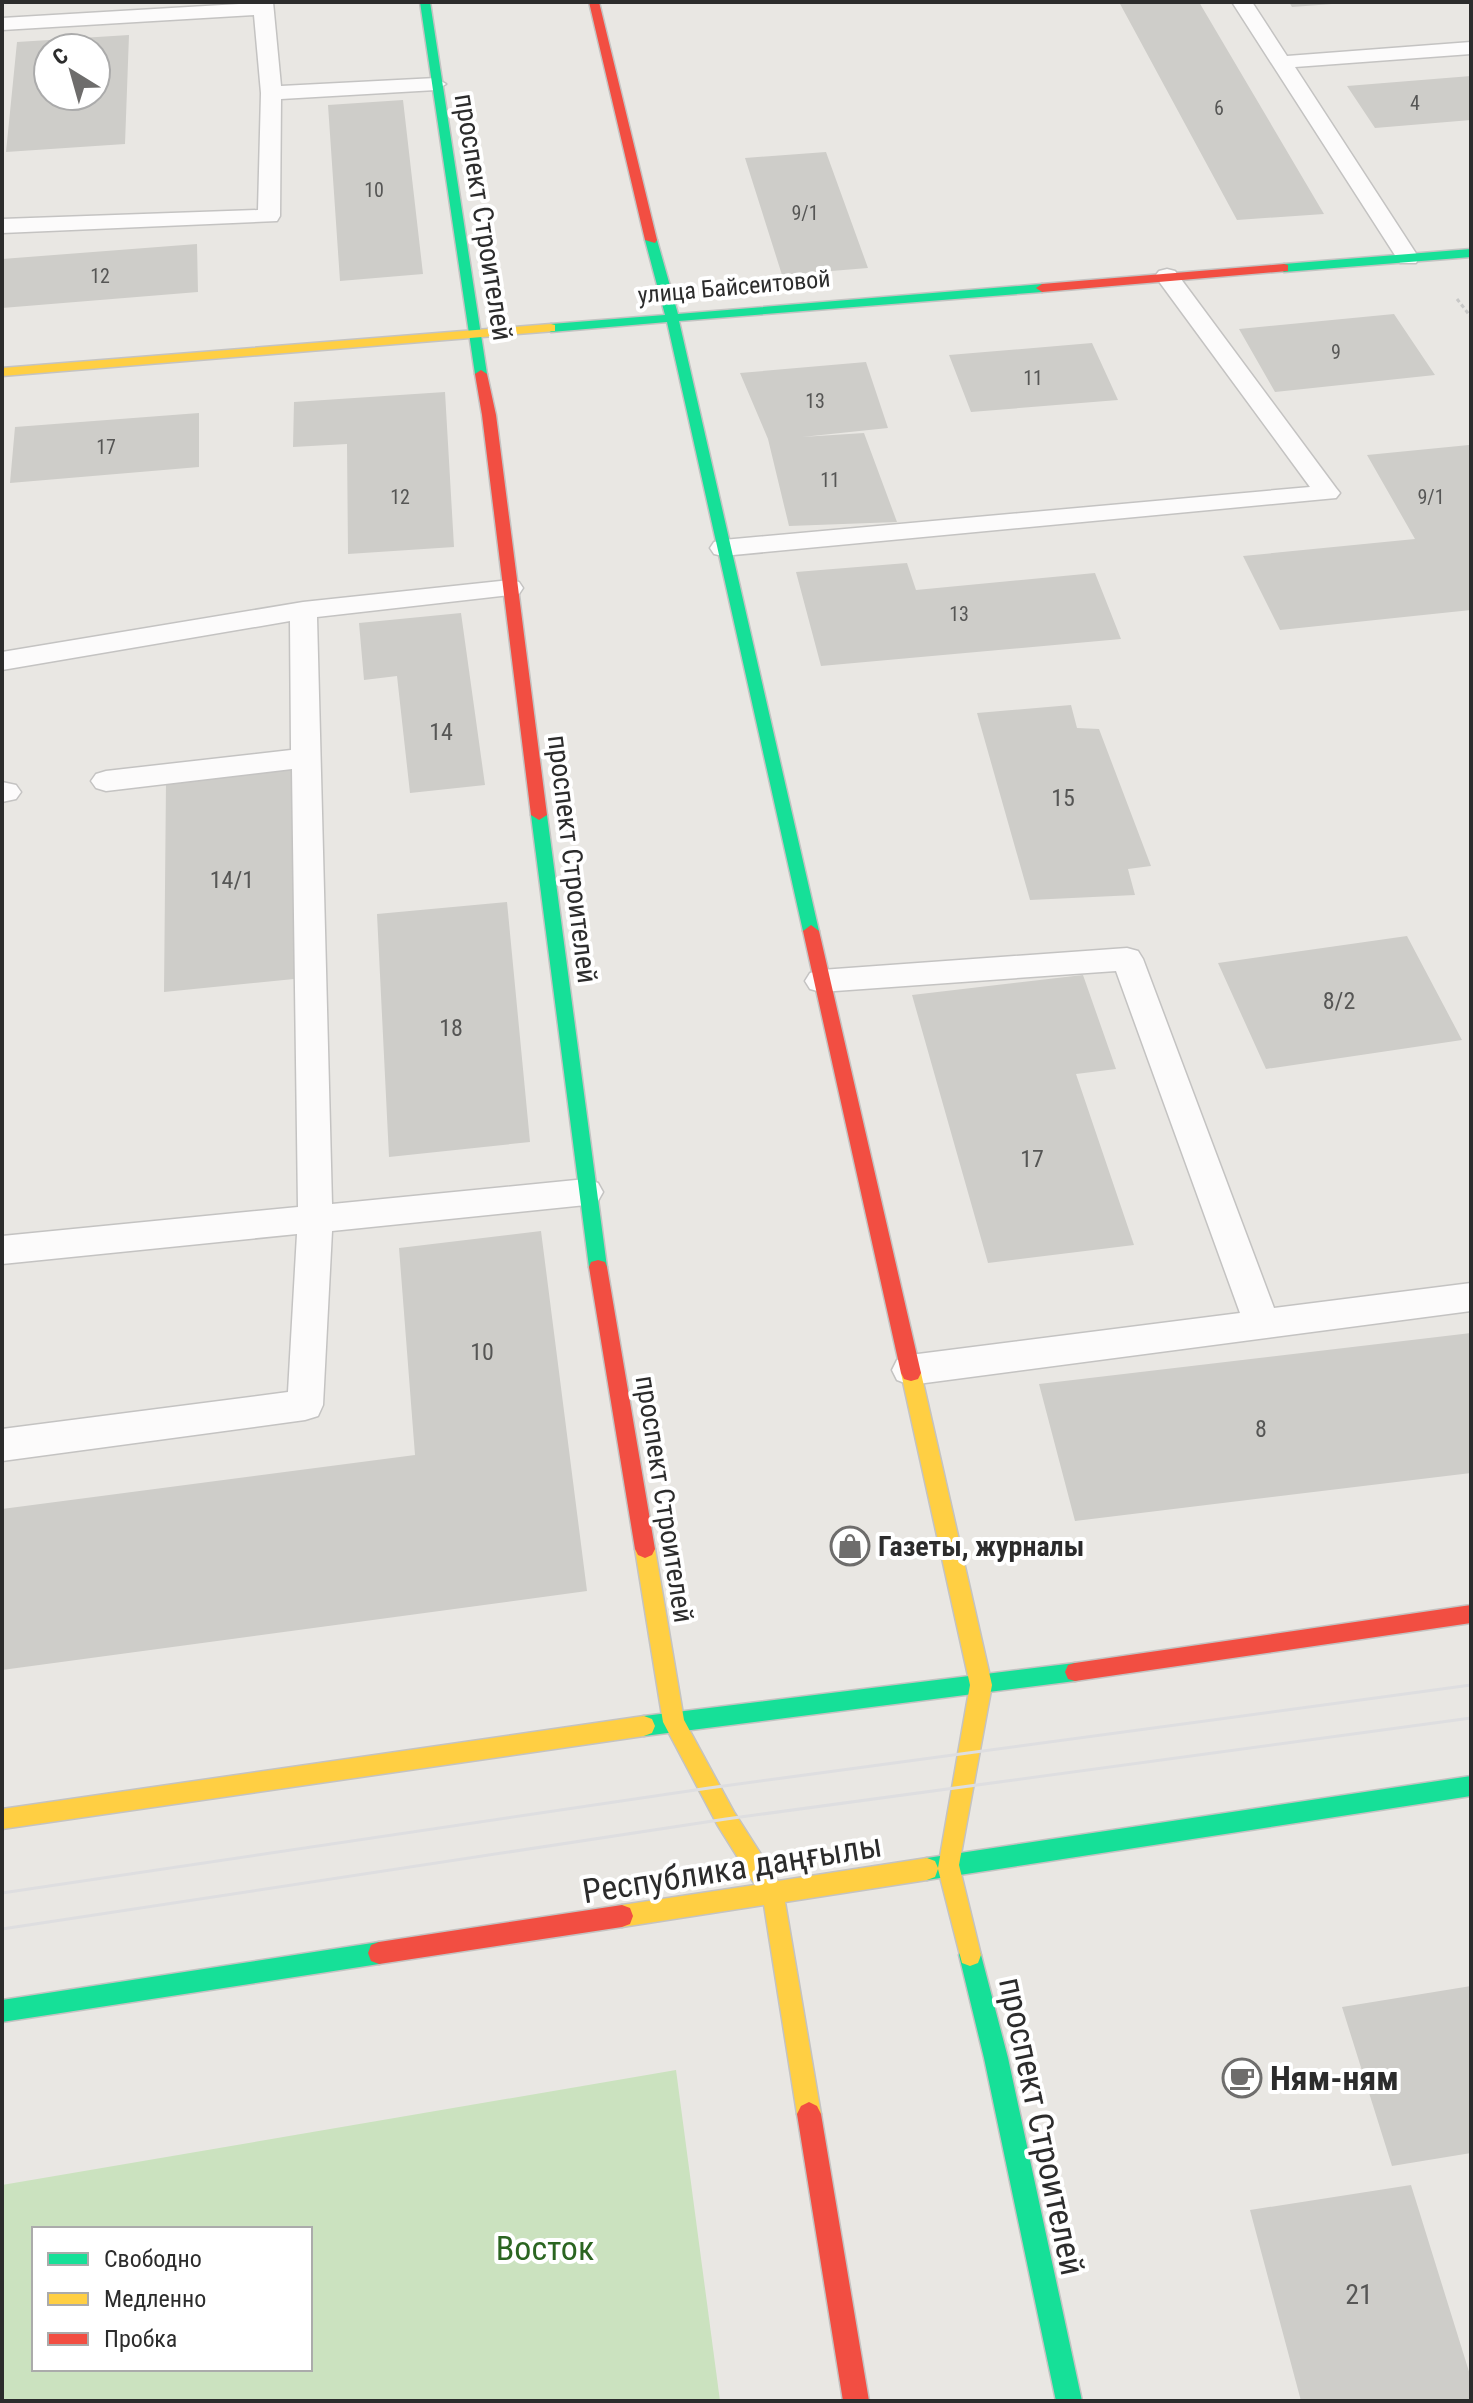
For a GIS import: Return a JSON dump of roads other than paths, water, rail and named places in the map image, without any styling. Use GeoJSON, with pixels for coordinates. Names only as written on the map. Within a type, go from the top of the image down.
{"type":"FeatureCollection","features":[{"type":"Feature","properties":{"kind":"street","name":"проспект Строителей"},"geometry":{"type":"LineString","coordinates":[[425,2],[473,335],[489,415],[586,1192],[674,1722],[726,1819],[773,1894]]}},
{"type":"Feature","properties":{"kind":"street"},"geometry":{"type":"LineString","coordinates":[[594,2],[660,278],[672,316],[981,1685],[948,1865]]}},
{"type":"Feature","properties":{"kind":"street","name":"улица Байсеитовой"},"geometry":{"type":"LineString","coordinates":[[2,372],[1471,253]]}},
{"type":"Feature","properties":{"kind":"street"},"geometry":{"type":"LineString","coordinates":[[2,1819],[674,1722],[981,1685],[1471,1614]]}},
{"type":"Feature","properties":{"kind":"street","name":"Республика даңғылы"},"geometry":{"type":"LineString","coordinates":[[2,2011],[1471,1786]]}},
{"type":"Feature","properties":{"kind":"street","name":"проспект Строителей"},"geometry":{"type":"LineString","coordinates":[[948,1865],[996,2058],[1069,2401]]}},
{"type":"Feature","properties":{"kind":"street"},"geometry":{"type":"LineString","coordinates":[[773,1894],[856,2401]]}},
{"type":"Feature","properties":{"kind":"lane"},"geometry":{"type":"LineString","coordinates":[[1242,2],[1408,258]]}},
{"type":"Feature","properties":{"kind":"lane"},"geometry":{"type":"LineString","coordinates":[[2,24],[263,5],[271,93],[269,216],[2,226]]}},
{"type":"Feature","properties":{"kind":"lane"},"geometry":{"type":"LineString","coordinates":[[1283,62],[1471,48]]}},
{"type":"Feature","properties":{"kind":"lane"},"geometry":{"type":"LineString","coordinates":[[271,93],[436,84]]}},
{"type":"Feature","properties":{"kind":"lane"},"geometry":{"type":"LineString","coordinates":[[723,548],[1327,493],[1167,276]]}},
{"type":"Feature","properties":{"kind":"lane"},"geometry":{"type":"LineString","coordinates":[[2,661],[303,610],[510,588]]}},
{"type":"Feature","properties":{"kind":"lane"},"geometry":{"type":"LineString","coordinates":[[2,1445],[305,1405],[315,1219],[303,610]]}},
{"type":"Feature","properties":{"kind":"lane"},"geometry":{"type":"LineString","coordinates":[[106,781],[306,758]]}},
{"type":"Feature","properties":{"kind":"lane"},"geometry":{"type":"LineString","coordinates":[[821,981],[1127,959],[1262,1324]]}},
{"type":"Feature","properties":{"kind":"lane"},"geometry":{"type":"LineString","coordinates":[[2,1250],[586,1192]]}},
{"type":"Feature","properties":{"kind":"lane"},"geometry":{"type":"LineString","coordinates":[[910,1370],[1471,1297]]}},
{"type":"Feature","properties":{"kind":"tram line"},"geometry":{"type":"LineString","coordinates":[[2,1893],[709,1788],[1471,1685]]}},
{"type":"Feature","properties":{"kind":"tram line"},"geometry":{"type":"LineString","coordinates":[[2,1929],[726,1819],[1471,1718]]}},
{"type":"Feature","properties":{"kind":"place","name":"Газеты, журналы"},"geometry":{"type":"Point","coordinates":[850,1546]}},
{"type":"Feature","properties":{"kind":"place","name":"Ням-ням"},"geometry":{"type":"Point","coordinates":[1242,2078]}},
{"type":"Feature","properties":{"kind":"park label","name":"Восток"},"geometry":{"type":"Point","coordinates":[545,2248]}}]}
